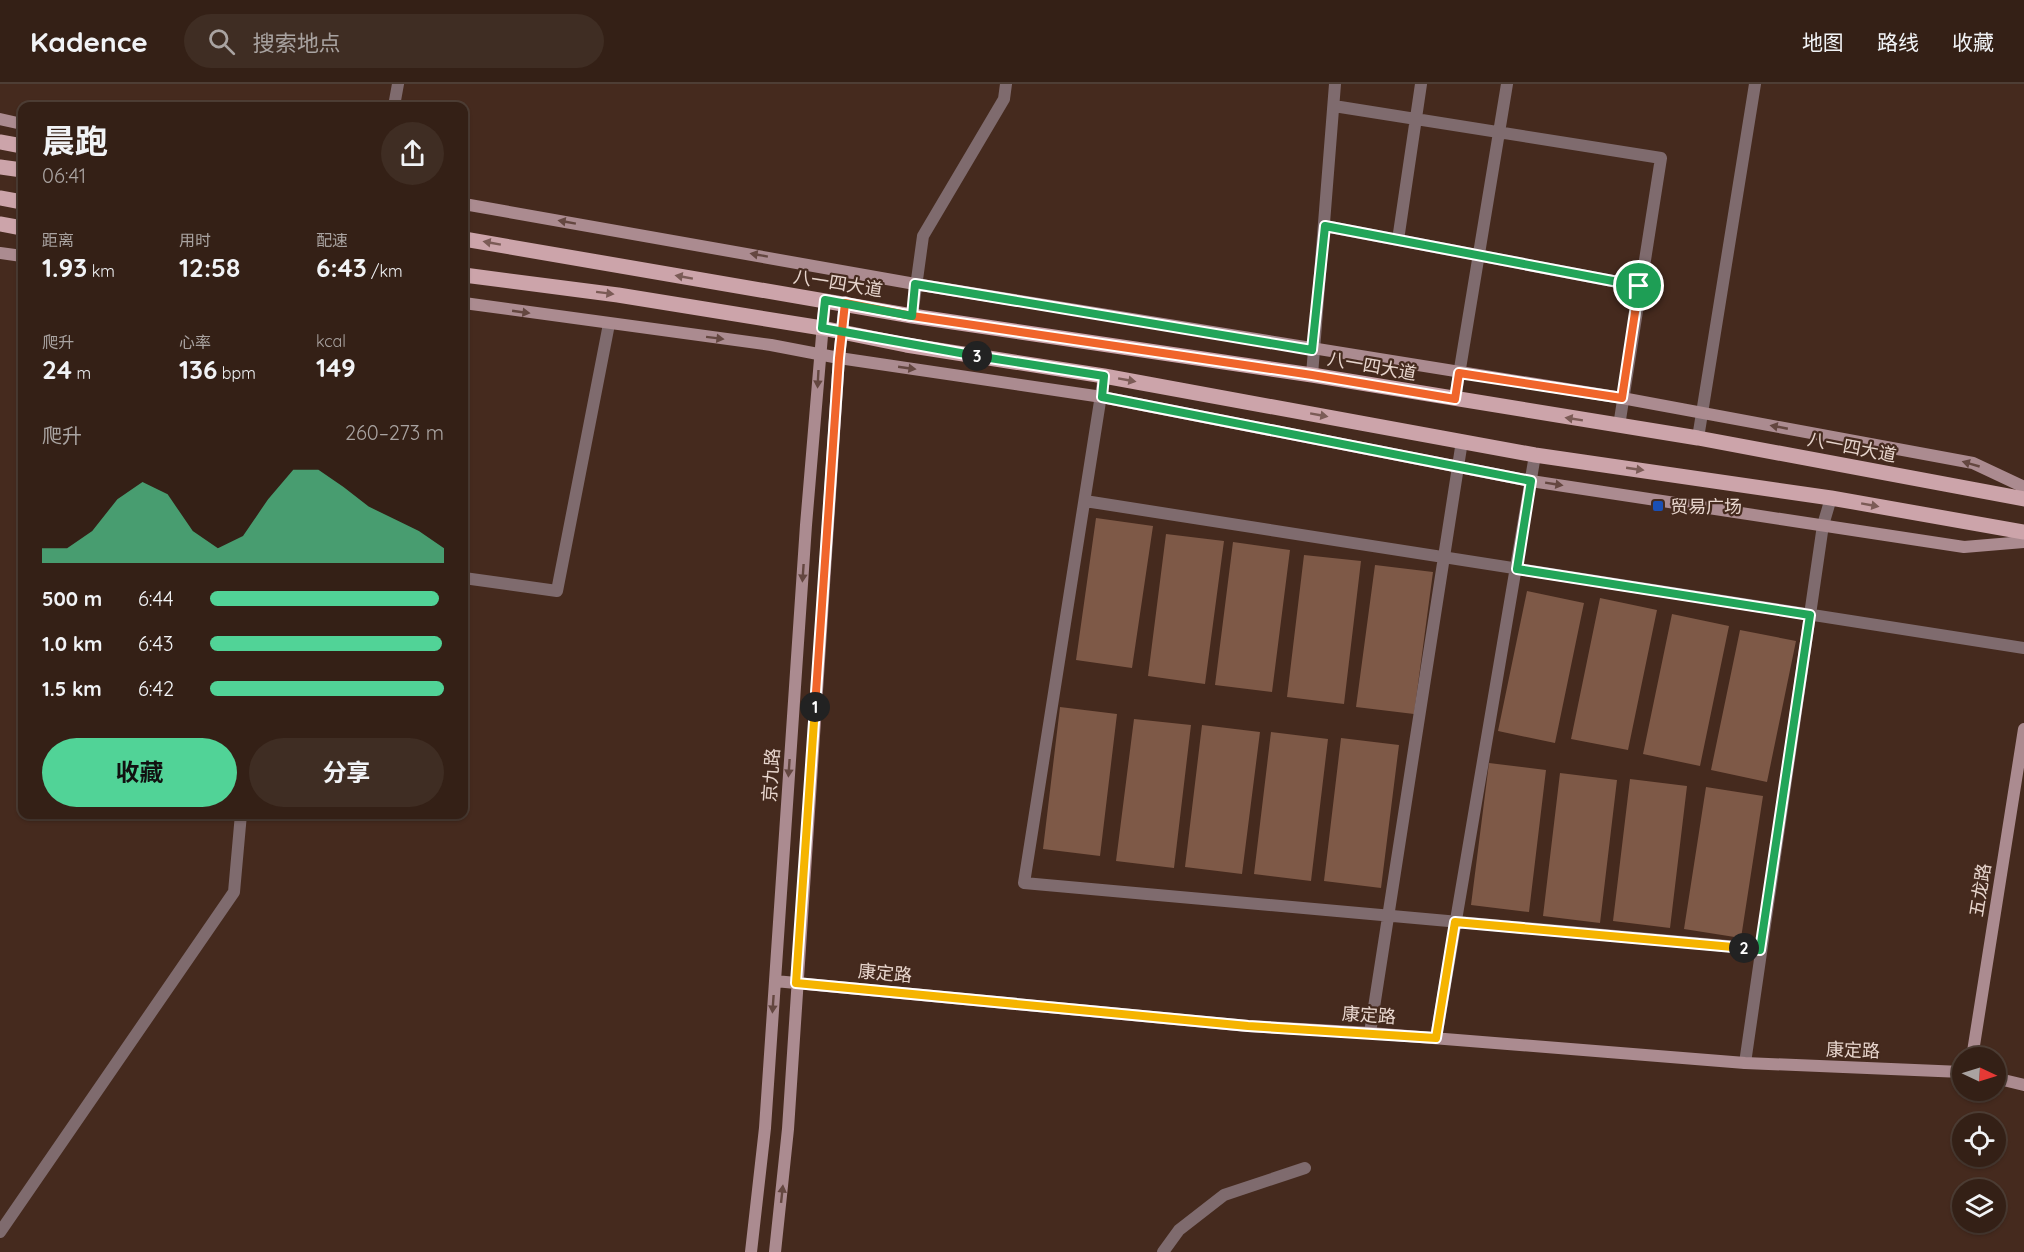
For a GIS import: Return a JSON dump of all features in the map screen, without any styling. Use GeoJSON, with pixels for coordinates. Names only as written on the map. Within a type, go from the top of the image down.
{"type":"FeatureCollection","features":[{"type":"Feature","properties":{"kind":"main road"},"geometry":{"type":"LineString","coordinates":[[0,142],[18,145]]}},
{"type":"Feature","properties":{"kind":"main road"},"geometry":{"type":"LineString","coordinates":[[0,167],[18,170]]}},
{"type":"Feature","properties":{"kind":"main road"},"geometry":{"type":"LineString","coordinates":[[0,198],[18,201]]}},
{"type":"Feature","properties":{"kind":"main road"},"geometry":{"type":"LineString","coordinates":[[0,224],[18,227]]}},
{"type":"Feature","properties":{"kind":"main road","name":"八一四大道"},"geometry":{"type":"LineString","coordinates":[[468,239],[912,316],[1312,375],[1698,438],[2024,499]]}},
{"type":"Feature","properties":{"kind":"main road"},"geometry":{"type":"LineString","coordinates":[[468,276],[618,295],[822,328],[906,345],[1104,376],[1535,455],[1831,498],[2024,532]]}},
{"type":"Feature","properties":{"kind":"street"},"geometry":{"type":"LineString","coordinates":[[395,102],[398,84]]}},
{"type":"Feature","properties":{"kind":"street"},"geometry":{"type":"LineString","coordinates":[[912,316],[924,236],[1004,99],[1006,84]]}},
{"type":"Feature","properties":{"kind":"street"},"geometry":{"type":"LineString","coordinates":[[1312,375],[1312,350],[1325,226],[1335,84]]}},
{"type":"Feature","properties":{"kind":"street"},"geometry":{"type":"LineString","coordinates":[[1398,240],[1422,84]]}},
{"type":"Feature","properties":{"kind":"street"},"geometry":{"type":"LineString","coordinates":[[1455,399],[1507,84]]}},
{"type":"Feature","properties":{"kind":"street"},"geometry":{"type":"LineString","coordinates":[[1698,438],[1755,84]]}},
{"type":"Feature","properties":{"kind":"street"},"geometry":{"type":"LineString","coordinates":[[1334,106],[1661,159],[1639,286],[1619,426]]}},
{"type":"Feature","properties":{"kind":"street"},"geometry":{"type":"LineString","coordinates":[[0,119],[18,123]]}},
{"type":"Feature","properties":{"kind":"street"},"geometry":{"type":"LineString","coordinates":[[468,205],[915,284],[1702,412],[1973,463],[2024,487]]}},
{"type":"Feature","properties":{"kind":"street"},"geometry":{"type":"LineString","coordinates":[[1325,226],[1639,286]]}},
{"type":"Feature","properties":{"kind":"street"},"geometry":{"type":"LineString","coordinates":[[0,253],[18,255]]}},
{"type":"Feature","properties":{"kind":"street","name":"京九路"},"geometry":{"type":"LineString","coordinates":[[751,1252],[765,1128],[819,354],[825,300]]}},
{"type":"Feature","properties":{"kind":"street"},"geometry":{"type":"LineString","coordinates":[[776,1252],[788,1130],[839,358],[845,303]]}},
{"type":"Feature","properties":{"kind":"street"},"geometry":{"type":"LineString","coordinates":[[468,304],[771,345],[839,358],[1102,397],[1531,481],[1964,547],[2024,542]]}},
{"type":"Feature","properties":{"kind":"street"},"geometry":{"type":"LineString","coordinates":[[468,579],[557,591],[609,324]]}},
{"type":"Feature","properties":{"kind":"street"},"geometry":{"type":"LineString","coordinates":[[1104,376],[1024,883],[1760,950]]}},
{"type":"Feature","properties":{"kind":"street"},"geometry":{"type":"LineString","coordinates":[[1370,1033],[1462,441]]}},
{"type":"Feature","properties":{"kind":"street"},"geometry":{"type":"LineString","coordinates":[[1436,1038],[1535,455]]}},
{"type":"Feature","properties":{"kind":"street"},"geometry":{"type":"LineString","coordinates":[[1745,1063],[1823,525],[1831,498]]}},
{"type":"Feature","properties":{"kind":"street"},"geometry":{"type":"LineString","coordinates":[[1085,501],[2024,648]]}},
{"type":"Feature","properties":{"kind":"street","name":"五龙路"},"geometry":{"type":"LineString","coordinates":[[1974,1047],[2024,729]]}},
{"type":"Feature","properties":{"kind":"street"},"geometry":{"type":"LineString","coordinates":[[0,1232],[234,892],[241,819]]}},
{"type":"Feature","properties":{"kind":"street","name":"康定路"},"geometry":{"type":"LineString","coordinates":[[775,981],[1248,1026],[1370,1033],[1745,1063],[1952,1072]]}},
{"type":"Feature","properties":{"kind":"street"},"geometry":{"type":"LineString","coordinates":[[2006,1081],[2024,1085]]}},
{"type":"Feature","properties":{"kind":"street"},"geometry":{"type":"LineString","coordinates":[[1163,1252],[1179,1230],[1224,1196],[1305,1168]]}},
{"type":"Feature","properties":{"kind":"building"},"geometry":{"type":"Polygon","coordinates":[[[1096,518],[1153,526],[1132,668],[1076,660],[1096,518]]]}},
{"type":"Feature","properties":{"kind":"building"},"geometry":{"type":"Polygon","coordinates":[[[1166,534],[1224,541],[1205,684],[1148,676],[1166,534]]]}},
{"type":"Feature","properties":{"kind":"building"},"geometry":{"type":"Polygon","coordinates":[[[1233,542],[1290,550],[1272,692],[1215,685],[1233,542]]]}},
{"type":"Feature","properties":{"kind":"building"},"geometry":{"type":"Polygon","coordinates":[[[1304,555],[1361,561],[1344,704],[1287,697],[1304,555]]]}},
{"type":"Feature","properties":{"kind":"building"},"geometry":{"type":"Polygon","coordinates":[[[1375,565],[1433,572],[1414,714],[1356,707],[1375,565]]]}},
{"type":"Feature","properties":{"kind":"building"},"geometry":{"type":"Polygon","coordinates":[[[1527,591],[1584,603],[1555,743],[1498,731],[1527,591]]]}},
{"type":"Feature","properties":{"kind":"building"},"geometry":{"type":"Polygon","coordinates":[[[1600,598],[1657,610],[1628,750],[1571,739],[1600,598]]]}},
{"type":"Feature","properties":{"kind":"building"},"geometry":{"type":"Polygon","coordinates":[[[1672,614],[1729,626],[1700,766],[1643,754],[1672,614]]]}},
{"type":"Feature","properties":{"kind":"building"},"geometry":{"type":"Polygon","coordinates":[[[1740,630],[1796,641],[1767,782],[1711,770],[1740,630]]]}},
{"type":"Feature","properties":{"kind":"building"},"geometry":{"type":"Polygon","coordinates":[[[1060,707],[1117,714],[1100,856],[1043,849],[1060,707]]]}},
{"type":"Feature","properties":{"kind":"building"},"geometry":{"type":"Polygon","coordinates":[[[1134,719],[1191,725],[1174,868],[1116,861],[1134,719]]]}},
{"type":"Feature","properties":{"kind":"building"},"geometry":{"type":"Polygon","coordinates":[[[1202,725],[1260,732],[1242,874],[1185,867],[1202,725]]]}},
{"type":"Feature","properties":{"kind":"building"},"geometry":{"type":"Polygon","coordinates":[[[1271,732],[1328,739],[1311,881],[1254,874],[1271,732]]]}},
{"type":"Feature","properties":{"kind":"building"},"geometry":{"type":"Polygon","coordinates":[[[1341,738],[1399,745],[1381,888],[1324,881],[1341,738]]]}},
{"type":"Feature","properties":{"kind":"building"},"geometry":{"type":"Polygon","coordinates":[[[1489,763],[1546,770],[1529,912],[1471,905],[1489,763]]]}},
{"type":"Feature","properties":{"kind":"building"},"geometry":{"type":"Polygon","coordinates":[[[1560,773],[1617,780],[1600,923],[1543,916],[1560,773]]]}},
{"type":"Feature","properties":{"kind":"building"},"geometry":{"type":"Polygon","coordinates":[[[1630,779],[1687,786],[1670,928],[1613,921],[1630,779]]]}},
{"type":"Feature","properties":{"kind":"building"},"geometry":{"type":"Polygon","coordinates":[[[1706,787],[1763,796],[1741,938],[1684,929],[1706,787]]]}},
{"type":"Feature","properties":{"kind":"place","name":"贸易广场"},"geometry":{"type":"Point","coordinates":[1658,506]}},
{"type":"Feature","properties":{"kind":"route"},"geometry":{"type":"LineString","coordinates":[[1639,286],[1325,226],[1312,350],[915,284],[912,316],[845,303],[825,300],[822,328],[842,332],[906,345],[1104,376],[1102,397],[1531,481],[1517,569],[1810,615],[1760,950],[1455,922],[1436,1038],[1248,1026],[796,983],[839,358],[842,332],[845,303],[912,316],[1312,375],[1455,399],[1459,373],[1622,398],[1639,286]]}}]}
